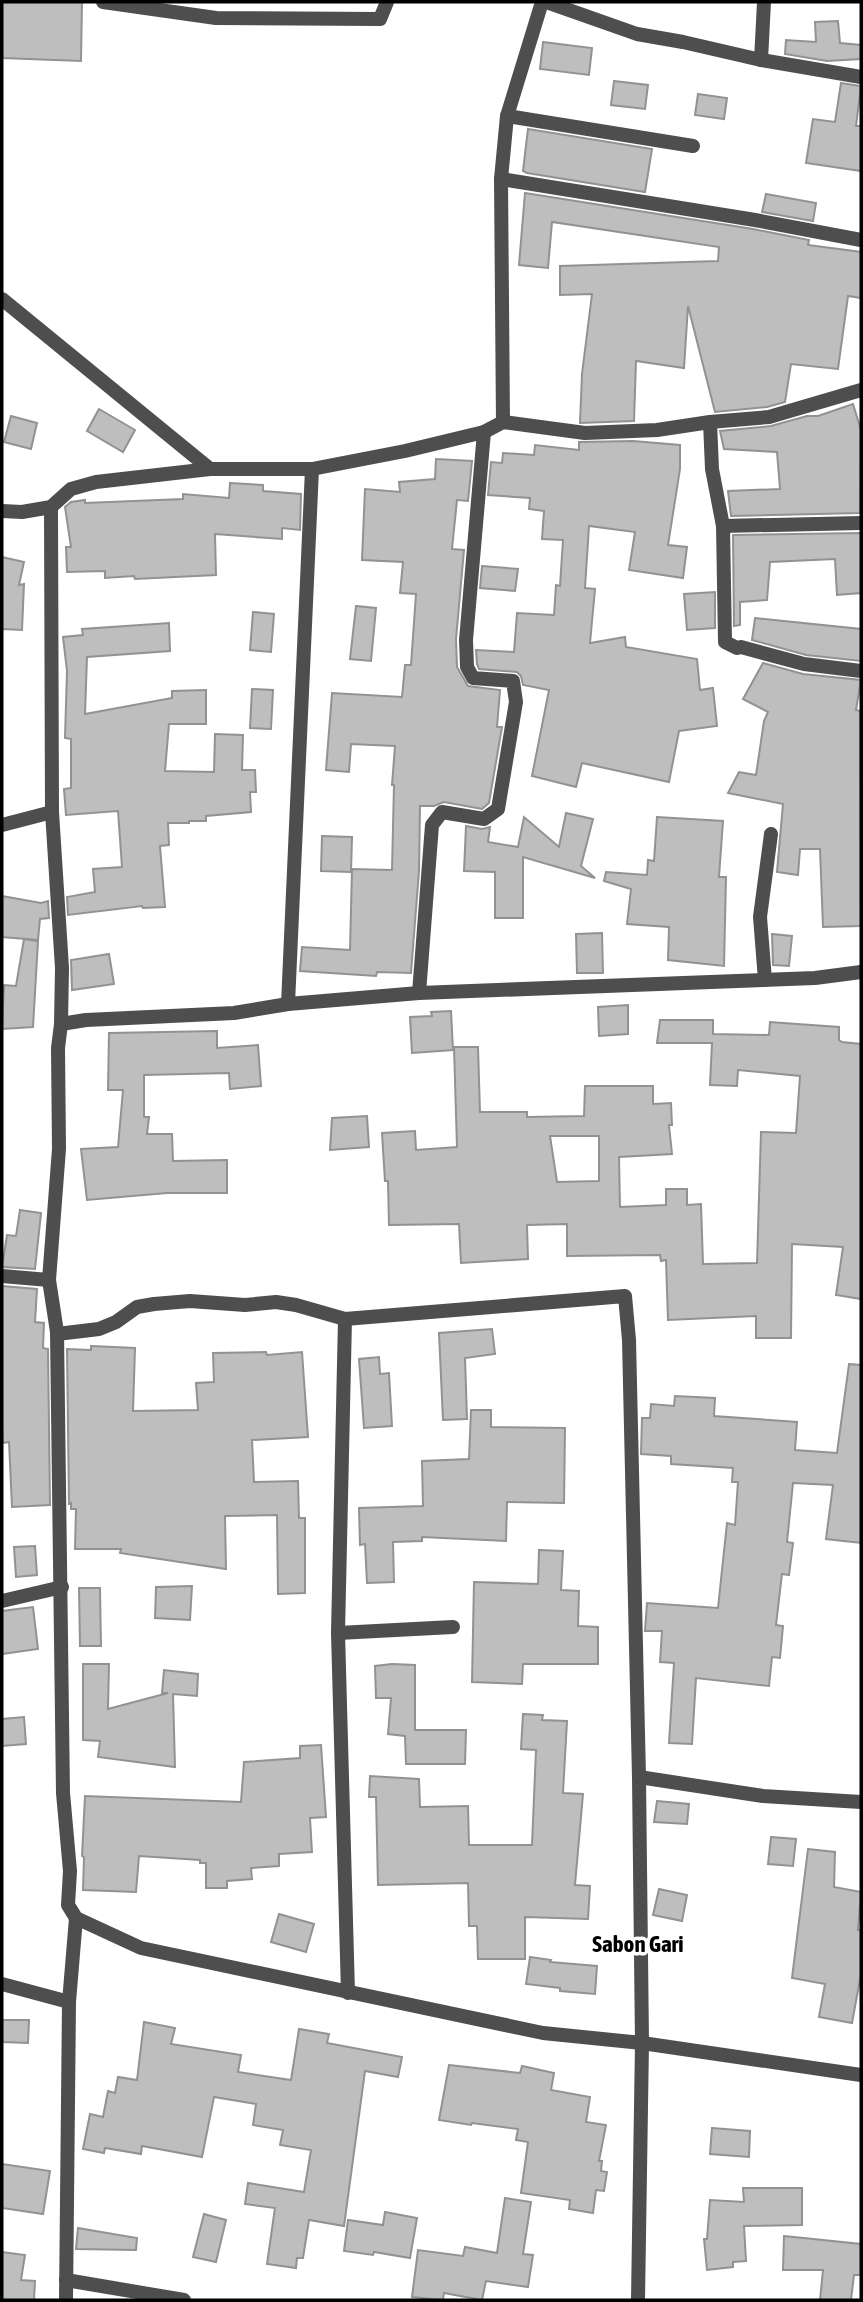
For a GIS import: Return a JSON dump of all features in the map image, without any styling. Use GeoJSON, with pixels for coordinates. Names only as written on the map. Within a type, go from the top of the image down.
{"type":"FeatureCollection","features":[{"type":"Feature","properties":{"kind":"street"},"geometry":{"type":"LineString","coordinates":[[103,2],[216,18],[343,19],[380,19],[387,2]]}},
{"type":"Feature","properties":{"kind":"street"},"geometry":{"type":"LineString","coordinates":[[503,422],[502,179],[507,116],[544,2],[637,34],[861,78]]}},
{"type":"Feature","properties":{"kind":"street"},"geometry":{"type":"LineString","coordinates":[[761,60],[764,2]]}},
{"type":"Feature","properties":{"kind":"street"},"geometry":{"type":"LineString","coordinates":[[507,116],[693,146]]}},
{"type":"Feature","properties":{"kind":"street"},"geometry":{"type":"LineString","coordinates":[[502,179],[861,240]]}},
{"type":"Feature","properties":{"kind":"street"},"geometry":{"type":"LineString","coordinates":[[2,299],[210,469]]}},
{"type":"Feature","properties":{"kind":"street"},"geometry":{"type":"LineString","coordinates":[[2,512],[51,507],[71,489],[96,482],[210,469],[312,469],[484,432],[503,422],[585,433],[657,430],[769,417],[861,390]]}},
{"type":"Feature","properties":{"kind":"street"},"geometry":{"type":"LineString","coordinates":[[710,422],[712,469],[723,526],[725,642],[737,648],[804,664],[861,671]]}},
{"type":"Feature","properties":{"kind":"street"},"geometry":{"type":"LineString","coordinates":[[419,993],[432,825],[442,812],[484,818],[498,809],[516,702],[513,681],[473,678],[467,667],[466,640],[484,432]]}},
{"type":"Feature","properties":{"kind":"street"},"geometry":{"type":"LineString","coordinates":[[288,1004],[312,469]]}},
{"type":"Feature","properties":{"kind":"street"},"geometry":{"type":"LineString","coordinates":[[51,507],[52,811],[62,968],[58,1048],[59,1149],[49,1280],[57,1334],[63,1793],[69,1871],[68,1905],[76,1919],[69,2002],[66,2300]]}},
{"type":"Feature","properties":{"kind":"street"},"geometry":{"type":"LineString","coordinates":[[723,526],[861,523]]}},
{"type":"Feature","properties":{"kind":"street"},"geometry":{"type":"LineString","coordinates":[[2,825],[52,811]]}},
{"type":"Feature","properties":{"kind":"street"},"geometry":{"type":"LineString","coordinates":[[765,980],[760,917],[771,834]]}},
{"type":"Feature","properties":{"kind":"street"},"geometry":{"type":"LineString","coordinates":[[61,1024],[86,1020],[234,1013],[288,1004],[419,993],[815,978],[861,972]]}},
{"type":"Feature","properties":{"kind":"street"},"geometry":{"type":"LineString","coordinates":[[2,1276],[49,1280]]}},
{"type":"Feature","properties":{"kind":"street"},"geometry":{"type":"LineString","coordinates":[[57,1334],[99,1329],[116,1322],[137,1307],[190,1301],[224,1305],[276,1302],[345,1319],[625,1296],[629,1340],[639,1777],[642,2043],[638,2300]]}},
{"type":"Feature","properties":{"kind":"street"},"geometry":{"type":"LineString","coordinates":[[345,1319],[338,1633],[348,1993]]}},
{"type":"Feature","properties":{"kind":"street"},"geometry":{"type":"LineString","coordinates":[[2,1601],[62,1587]]}},
{"type":"Feature","properties":{"kind":"street"},"geometry":{"type":"LineString","coordinates":[[338,1633],[453,1627]]}},
{"type":"Feature","properties":{"kind":"street"},"geometry":{"type":"LineString","coordinates":[[639,1777],[763,1796],[861,1802]]}},
{"type":"Feature","properties":{"kind":"street"},"geometry":{"type":"LineString","coordinates":[[76,1919],[141,1948],[543,2033],[642,2043],[861,2075]]}},
{"type":"Feature","properties":{"kind":"street"},"geometry":{"type":"LineString","coordinates":[[2,1984],[69,2002]]}},
{"type":"Feature","properties":{"kind":"street"},"geometry":{"type":"LineString","coordinates":[[66,2280],[184,2300]]}},
{"type":"Feature","properties":{"kind":"building"},"geometry":{"type":"Polygon","coordinates":[[[2,2],[82,2],[81,61],[2,58],[2,2]]]}},
{"type":"Feature","properties":{"kind":"building"},"geometry":{"type":"Polygon","coordinates":[[[838,21],[840,43],[861,45],[861,59],[827,61],[785,54],[786,40],[816,42],[815,22],[838,21]]]}},
{"type":"Feature","properties":{"kind":"building"},"geometry":{"type":"Polygon","coordinates":[[[543,42],[592,48],[589,75],[540,69],[543,42]]]}},
{"type":"Feature","properties":{"kind":"building"},"geometry":{"type":"Polygon","coordinates":[[[614,81],[648,85],[645,109],[611,105],[614,81]]]}},
{"type":"Feature","properties":{"kind":"building"},"geometry":{"type":"Polygon","coordinates":[[[841,83],[861,86],[856,126],[861,126],[861,171],[806,163],[813,119],[835,122],[841,83]]]}},
{"type":"Feature","properties":{"kind":"building"},"geometry":{"type":"Polygon","coordinates":[[[698,94],[727,98],[724,119],[695,115],[698,94]]]}},
{"type":"Feature","properties":{"kind":"building"},"geometry":{"type":"Polygon","coordinates":[[[528,129],[652,149],[645,192],[523,171],[528,129]]]}},
{"type":"Feature","properties":{"kind":"building"},"geometry":{"type":"Polygon","coordinates":[[[525,193],[753,229],[809,240],[808,245],[861,252],[861,298],[848,296],[838,369],[791,364],[785,402],[767,407],[715,412],[688,306],[684,368],[636,361],[634,421],[580,423],[582,374],[592,294],[560,295],[560,266],[718,261],[719,247],[552,222],[548,268],[519,265],[525,193]]]}},
{"type":"Feature","properties":{"kind":"building"},"geometry":{"type":"Polygon","coordinates":[[[766,194],[816,203],[813,221],[762,212],[766,194]]]}},
{"type":"Feature","properties":{"kind":"building"},"geometry":{"type":"Polygon","coordinates":[[[853,404],[861,430],[860,513],[731,516],[728,491],[780,489],[777,452],[724,449],[720,431],[771,426],[807,416],[818,416],[853,404]]]}},
{"type":"Feature","properties":{"kind":"building"},"geometry":{"type":"Polygon","coordinates":[[[99,409],[135,430],[123,452],[87,431],[99,409]]]}},
{"type":"Feature","properties":{"kind":"building"},"geometry":{"type":"Polygon","coordinates":[[[11,416],[37,423],[31,449],[4,442],[11,416]]]}},
{"type":"Feature","properties":{"kind":"building"},"geometry":{"type":"Polygon","coordinates":[[[633,441],[680,445],[680,469],[668,545],[687,547],[683,578],[629,570],[635,532],[589,526],[585,588],[595,589],[590,643],[625,637],[626,647],[697,659],[700,690],[713,688],[717,726],[679,731],[669,782],[582,763],[576,787],[532,776],[549,690],[523,685],[517,672],[479,669],[477,664],[476,650],[514,652],[517,613],[554,615],[556,585],[560,586],[563,540],[542,539],[544,511],[529,509],[530,498],[488,495],[491,462],[502,463],[503,453],[534,455],[535,445],[579,450],[579,442],[633,441]]]}},
{"type":"Feature","properties":{"kind":"building"},"geometry":{"type":"Polygon","coordinates":[[[436,459],[472,461],[468,501],[457,500],[452,549],[464,550],[456,639],[457,667],[468,686],[500,690],[497,727],[502,727],[489,803],[482,809],[444,802],[434,806],[420,806],[419,871],[411,973],[377,972],[376,976],[300,971],[302,947],[350,950],[352,869],[392,870],[395,746],[351,744],[349,772],[326,770],[332,693],[402,697],[405,665],[411,665],[416,594],[400,593],[403,562],[362,560],[365,489],[400,492],[399,482],[435,479],[436,459]]]}},
{"type":"Feature","properties":{"kind":"building"},"geometry":{"type":"Polygon","coordinates":[[[230,483],[263,485],[263,491],[301,494],[300,530],[282,528],[282,539],[215,534],[216,575],[135,579],[134,576],[105,578],[105,571],[67,572],[66,547],[71,547],[65,507],[71,502],[183,499],[183,494],[229,498],[230,483]]]}},
{"type":"Feature","properties":{"kind":"building"},"geometry":{"type":"Polygon","coordinates":[[[861,533],[861,593],[837,595],[835,559],[770,562],[767,600],[740,602],[740,625],[734,626],[733,535],[861,533]]]}},
{"type":"Feature","properties":{"kind":"building"},"geometry":{"type":"Polygon","coordinates":[[[2,557],[24,562],[19,585],[24,584],[22,630],[2,629],[2,557]]]}},
{"type":"Feature","properties":{"kind":"building"},"geometry":{"type":"Polygon","coordinates":[[[482,566],[518,569],[515,591],[480,588],[482,566]]]}},
{"type":"Feature","properties":{"kind":"building"},"geometry":{"type":"Polygon","coordinates":[[[715,592],[715,628],[687,630],[684,594],[715,592]]]}},
{"type":"Feature","properties":{"kind":"building"},"geometry":{"type":"Polygon","coordinates":[[[356,606],[376,608],[371,661],[350,659],[356,606]]]}},
{"type":"Feature","properties":{"kind":"building"},"geometry":{"type":"Polygon","coordinates":[[[253,612],[274,614],[271,652],[250,650],[253,612]]]}},
{"type":"Feature","properties":{"kind":"building"},"geometry":{"type":"Polygon","coordinates":[[[755,618],[861,629],[861,661],[806,655],[752,640],[755,618]]]}},
{"type":"Feature","properties":{"kind":"building"},"geometry":{"type":"Polygon","coordinates":[[[169,623],[170,651],[87,657],[85,714],[172,698],[172,691],[206,690],[206,724],[169,724],[165,771],[214,772],[215,734],[243,735],[242,770],[255,770],[256,792],[250,792],[251,812],[206,816],[206,821],[168,823],[169,845],[160,846],[165,907],[142,906],[68,915],[67,897],[95,892],[93,869],[122,867],[118,811],[66,815],[64,789],[71,788],[71,739],[65,738],[67,671],[63,637],[83,635],[82,629],[169,623]]]}},
{"type":"Feature","properties":{"kind":"building"},"geometry":{"type":"Polygon","coordinates":[[[763,663],[803,674],[861,680],[856,710],[860,711],[861,926],[823,927],[820,849],[800,849],[798,875],[777,872],[783,804],[728,793],[739,772],[756,775],[764,721],[768,712],[743,699],[763,663]]]}},
{"type":"Feature","properties":{"kind":"building"},"geometry":{"type":"Polygon","coordinates":[[[252,689],[273,690],[271,729],[250,728],[252,689]]]}},
{"type":"Feature","properties":{"kind":"building"},"geometry":{"type":"Polygon","coordinates":[[[566,813],[593,819],[581,866],[595,878],[523,857],[523,918],[495,918],[495,872],[464,871],[466,826],[482,829],[490,827],[488,842],[518,847],[524,817],[559,847],[566,813]]]}},
{"type":"Feature","properties":{"kind":"building"},"geometry":{"type":"Polygon","coordinates":[[[657,817],[723,821],[719,877],[726,877],[724,966],[668,960],[669,927],[627,924],[631,889],[604,881],[606,872],[647,875],[648,860],[654,861],[657,817]]]}},
{"type":"Feature","properties":{"kind":"building"},"geometry":{"type":"Polygon","coordinates":[[[322,836],[352,837],[351,872],[321,871],[322,836]]]}},
{"type":"Feature","properties":{"kind":"building"},"geometry":{"type":"Polygon","coordinates":[[[2,896],[41,903],[48,901],[49,918],[40,919],[38,940],[2,937],[2,896]]]}},
{"type":"Feature","properties":{"kind":"building"},"geometry":{"type":"Polygon","coordinates":[[[602,933],[603,973],[577,973],[576,934],[602,933]]]}},
{"type":"Feature","properties":{"kind":"building"},"geometry":{"type":"Polygon","coordinates":[[[772,934],[792,936],[789,966],[773,965],[772,934]]]}},
{"type":"Feature","properties":{"kind":"building"},"geometry":{"type":"Polygon","coordinates":[[[24,939],[38,941],[33,1027],[2,1029],[4,985],[16,986],[24,939]]]}},
{"type":"Feature","properties":{"kind":"building"},"geometry":{"type":"Polygon","coordinates":[[[109,954],[114,984],[72,990],[71,960],[109,954]]]}},
{"type":"Feature","properties":{"kind":"building"},"geometry":{"type":"Polygon","coordinates":[[[628,1005],[628,1034],[599,1036],[598,1007],[628,1005]]]}},
{"type":"Feature","properties":{"kind":"building"},"geometry":{"type":"Polygon","coordinates":[[[451,1011],[453,1050],[412,1053],[410,1017],[432,1016],[431,1012],[451,1011]]]}},
{"type":"Feature","properties":{"kind":"building"},"geometry":{"type":"Polygon","coordinates":[[[660,1020],[713,1020],[713,1034],[769,1035],[770,1022],[839,1027],[839,1040],[861,1044],[861,1299],[836,1295],[843,1247],[792,1244],[791,1338],[756,1338],[756,1316],[668,1320],[666,1260],[661,1261],[660,1255],[567,1256],[567,1224],[527,1225],[528,1259],[461,1263],[459,1224],[389,1225],[388,1181],[385,1181],[382,1133],[415,1131],[416,1150],[457,1147],[454,1047],[478,1047],[480,1112],[527,1112],[527,1117],[584,1116],[585,1086],[653,1086],[653,1104],[671,1103],[672,1125],[669,1125],[672,1154],[619,1157],[620,1207],[666,1205],[666,1189],[687,1189],[687,1205],[701,1204],[703,1264],[757,1263],[761,1132],[796,1133],[800,1076],[738,1070],[737,1086],[710,1085],[712,1043],[657,1043],[660,1020]],[[550,1136],[557,1182],[599,1181],[599,1136],[550,1136]]]}},
{"type":"Feature","properties":{"kind":"building"},"geometry":{"type":"Polygon","coordinates":[[[217,1031],[217,1048],[258,1045],[261,1086],[230,1089],[229,1073],[144,1075],[144,1117],[149,1117],[147,1134],[172,1134],[173,1161],[227,1160],[227,1193],[167,1193],[87,1200],[81,1149],[118,1147],[123,1090],[108,1090],[109,1033],[217,1031]]]}},
{"type":"Feature","properties":{"kind":"building"},"geometry":{"type":"Polygon","coordinates":[[[367,1116],[369,1147],[330,1150],[332,1118],[367,1116]]]}},
{"type":"Feature","properties":{"kind":"building"},"geometry":{"type":"Polygon","coordinates":[[[20,1210],[41,1213],[35,1269],[2,1267],[7,1235],[16,1236],[20,1210]]]}},
{"type":"Feature","properties":{"kind":"building"},"geometry":{"type":"Polygon","coordinates":[[[2,1286],[37,1289],[35,1322],[44,1323],[43,1348],[48,1349],[50,1505],[12,1507],[9,1442],[3,1443],[2,1430],[2,1286]]]}},
{"type":"Feature","properties":{"kind":"building"},"geometry":{"type":"Polygon","coordinates":[[[492,1329],[495,1354],[465,1358],[467,1419],[443,1420],[439,1333],[492,1329]]]}},
{"type":"Feature","properties":{"kind":"building"},"geometry":{"type":"Polygon","coordinates":[[[91,1346],[135,1348],[133,1411],[198,1410],[196,1383],[214,1382],[213,1353],[266,1352],[267,1355],[302,1352],[308,1437],[252,1440],[254,1482],[298,1481],[299,1518],[305,1518],[305,1593],[278,1594],[277,1515],[225,1516],[226,1569],[120,1553],[121,1549],[75,1549],[76,1509],[71,1509],[71,1503],[69,1504],[67,1349],[91,1350],[91,1346]]]}},
{"type":"Feature","properties":{"kind":"building"},"geometry":{"type":"Polygon","coordinates":[[[379,1357],[380,1374],[389,1373],[392,1426],[364,1428],[359,1359],[379,1357]]]}},
{"type":"Feature","properties":{"kind":"building"},"geometry":{"type":"Polygon","coordinates":[[[849,1364],[861,1365],[861,1543],[826,1539],[833,1485],[793,1483],[787,1542],[793,1543],[789,1575],[782,1574],[776,1625],[783,1626],[780,1658],[772,1657],[769,1686],[696,1678],[692,1744],[669,1743],[674,1663],[660,1662],[662,1631],[645,1631],[647,1603],[718,1608],[727,1523],[735,1525],[738,1482],[732,1482],[733,1468],[671,1464],[671,1456],[641,1454],[642,1418],[650,1418],[651,1404],[674,1406],[675,1396],[715,1398],[714,1416],[797,1422],[795,1450],[837,1453],[849,1364]]]}},
{"type":"Feature","properties":{"kind":"building"},"geometry":{"type":"Polygon","coordinates":[[[471,1410],[491,1410],[491,1427],[565,1428],[564,1503],[507,1502],[506,1541],[422,1537],[422,1541],[393,1542],[394,1582],[367,1583],[365,1544],[360,1545],[359,1508],[423,1506],[422,1461],[469,1459],[471,1410]]]}},
{"type":"Feature","properties":{"kind":"building"},"geometry":{"type":"Polygon","coordinates":[[[35,1546],[37,1575],[16,1577],[14,1547],[35,1546]]]}},
{"type":"Feature","properties":{"kind":"building"},"geometry":{"type":"Polygon","coordinates":[[[539,1550],[563,1551],[561,1590],[579,1591],[578,1626],[598,1627],[598,1664],[523,1664],[522,1684],[472,1682],[474,1582],[538,1584],[539,1550]]]}},
{"type":"Feature","properties":{"kind":"building"},"geometry":{"type":"Polygon","coordinates":[[[192,1586],[190,1620],[155,1618],[156,1587],[192,1586]]]}},
{"type":"Feature","properties":{"kind":"building"},"geometry":{"type":"Polygon","coordinates":[[[79,1588],[100,1588],[101,1646],[80,1646],[79,1588]]]}},
{"type":"Feature","properties":{"kind":"building"},"geometry":{"type":"Polygon","coordinates":[[[33,1607],[38,1649],[2,1654],[2,1611],[33,1607]]]}},
{"type":"Feature","properties":{"kind":"building"},"geometry":{"type":"Polygon","coordinates":[[[83,1664],[109,1664],[108,1709],[168,1693],[162,1693],[164,1670],[198,1674],[197,1696],[173,1694],[175,1767],[98,1757],[100,1741],[83,1740],[83,1664]]]}},
{"type":"Feature","properties":{"kind":"building"},"geometry":{"type":"Polygon","coordinates":[[[415,1665],[415,1730],[466,1730],[465,1764],[406,1764],[405,1736],[388,1734],[391,1698],[376,1698],[375,1666],[415,1665]]]}},
{"type":"Feature","properties":{"kind":"building"},"geometry":{"type":"Polygon","coordinates":[[[523,1714],[543,1715],[542,1720],[567,1721],[563,1793],[583,1794],[575,1885],[590,1886],[588,1919],[525,1917],[525,1959],[478,1959],[477,1926],[469,1926],[468,1883],[378,1885],[376,1797],[369,1797],[370,1776],[419,1779],[420,1807],[468,1806],[469,1845],[532,1845],[536,1750],[521,1749],[523,1714]]]}},
{"type":"Feature","properties":{"kind":"building"},"geometry":{"type":"Polygon","coordinates":[[[24,1717],[26,1744],[2,1746],[2,1719],[24,1717]]]}},
{"type":"Feature","properties":{"kind":"building"},"geometry":{"type":"Polygon","coordinates":[[[321,1745],[326,1817],[310,1818],[312,1852],[279,1854],[279,1866],[251,1868],[252,1879],[227,1881],[227,1888],[206,1888],[206,1863],[200,1863],[200,1860],[139,1856],[136,1892],[83,1890],[85,1796],[241,1802],[244,1762],[300,1758],[300,1746],[321,1745]]]}},
{"type":"Feature","properties":{"kind":"building"},"geometry":{"type":"Polygon","coordinates":[[[657,1801],[689,1804],[687,1824],[654,1822],[657,1801]]]}},
{"type":"Feature","properties":{"kind":"building"},"geometry":{"type":"Polygon","coordinates":[[[771,1837],[796,1839],[793,1866],[768,1864],[771,1837]]]}},
{"type":"Feature","properties":{"kind":"building"},"geometry":{"type":"Polygon","coordinates":[[[808,1849],[835,1852],[834,1887],[861,1892],[858,1930],[861,1930],[861,1974],[852,2023],[819,2017],[825,1984],[792,1978],[808,1849]]]}},
{"type":"Feature","properties":{"kind":"building"},"geometry":{"type":"Polygon","coordinates":[[[659,1889],[687,1895],[682,1921],[653,1915],[659,1889]]]}},
{"type":"Feature","properties":{"kind":"building"},"geometry":{"type":"Polygon","coordinates":[[[279,1914],[314,1924],[306,1952],[271,1942],[279,1914]]]}},
{"type":"Feature","properties":{"kind":"building"},"geometry":{"type":"Polygon","coordinates":[[[530,1957],[551,1960],[550,1962],[597,1966],[595,1994],[526,1984],[530,1957]]]}},
{"type":"Feature","properties":{"kind":"building"},"geometry":{"type":"Polygon","coordinates":[[[2,2020],[29,2020],[28,2043],[2,2042],[2,2020]]]}},
{"type":"Feature","properties":{"kind":"building"},"geometry":{"type":"Polygon","coordinates":[[[144,2022],[175,2028],[171,2044],[241,2055],[238,2072],[291,2080],[299,2029],[329,2034],[327,2043],[402,2057],[398,2077],[365,2071],[344,2226],[309,2220],[303,2258],[297,2258],[296,2268],[267,2264],[275,2208],[245,2204],[248,2183],[304,2192],[311,2150],[280,2145],[283,2130],[253,2125],[256,2104],[214,2097],[202,2157],[142,2146],[141,2154],[105,2148],[104,2153],[83,2149],[90,2114],[103,2117],[108,2091],[115,2093],[118,2077],[137,2080],[144,2022]]]}},
{"type":"Feature","properties":{"kind":"building"},"geometry":{"type":"Polygon","coordinates":[[[449,2065],[520,2073],[522,2066],[554,2073],[551,2090],[590,2097],[586,2122],[606,2125],[599,2161],[602,2161],[601,2171],[607,2172],[604,2191],[596,2190],[593,2213],[569,2209],[570,2200],[521,2193],[528,2142],[516,2140],[518,2129],[439,2120],[449,2065]]]}},
{"type":"Feature","properties":{"kind":"building"},"geometry":{"type":"Polygon","coordinates":[[[712,2128],[750,2131],[749,2157],[710,2154],[712,2128]]]}},
{"type":"Feature","properties":{"kind":"building"},"geometry":{"type":"Polygon","coordinates":[[[2,2164],[50,2171],[43,2214],[2,2208],[2,2164]]]}},
{"type":"Feature","properties":{"kind":"building"},"geometry":{"type":"Polygon","coordinates":[[[743,2188],[802,2188],[802,2225],[744,2226],[746,2261],[733,2262],[733,2267],[707,2270],[704,2239],[707,2239],[710,2200],[744,2202],[743,2188]]]}},
{"type":"Feature","properties":{"kind":"building"},"geometry":{"type":"Polygon","coordinates":[[[505,2198],[531,2202],[523,2254],[533,2255],[528,2287],[486,2281],[482,2300],[444,2293],[443,2300],[412,2297],[418,2250],[463,2256],[465,2247],[497,2253],[505,2198]]]}},
{"type":"Feature","properties":{"kind":"building"},"geometry":{"type":"Polygon","coordinates":[[[385,2212],[417,2218],[410,2258],[374,2252],[373,2255],[344,2251],[348,2220],[383,2225],[385,2212]]]}},
{"type":"Feature","properties":{"kind":"building"},"geometry":{"type":"Polygon","coordinates":[[[204,2214],[226,2220],[216,2262],[193,2257],[204,2214]]]}},
{"type":"Feature","properties":{"kind":"building"},"geometry":{"type":"Polygon","coordinates":[[[78,2228],[137,2238],[136,2250],[76,2249],[78,2228]]]}},
{"type":"Feature","properties":{"kind":"building"},"geometry":{"type":"Polygon","coordinates":[[[784,2236],[861,2244],[861,2275],[854,2275],[851,2300],[820,2300],[823,2270],[783,2270],[784,2236]]]}},
{"type":"Feature","properties":{"kind":"building"},"geometry":{"type":"Polygon","coordinates":[[[2,2252],[25,2255],[21,2280],[35,2281],[34,2300],[2,2300],[2,2252]]]}},
{"type":"Feature","properties":{"kind":"district","name":"Sabon Gari"},"geometry":{"type":"Point","coordinates":[638,1944]}}]}
